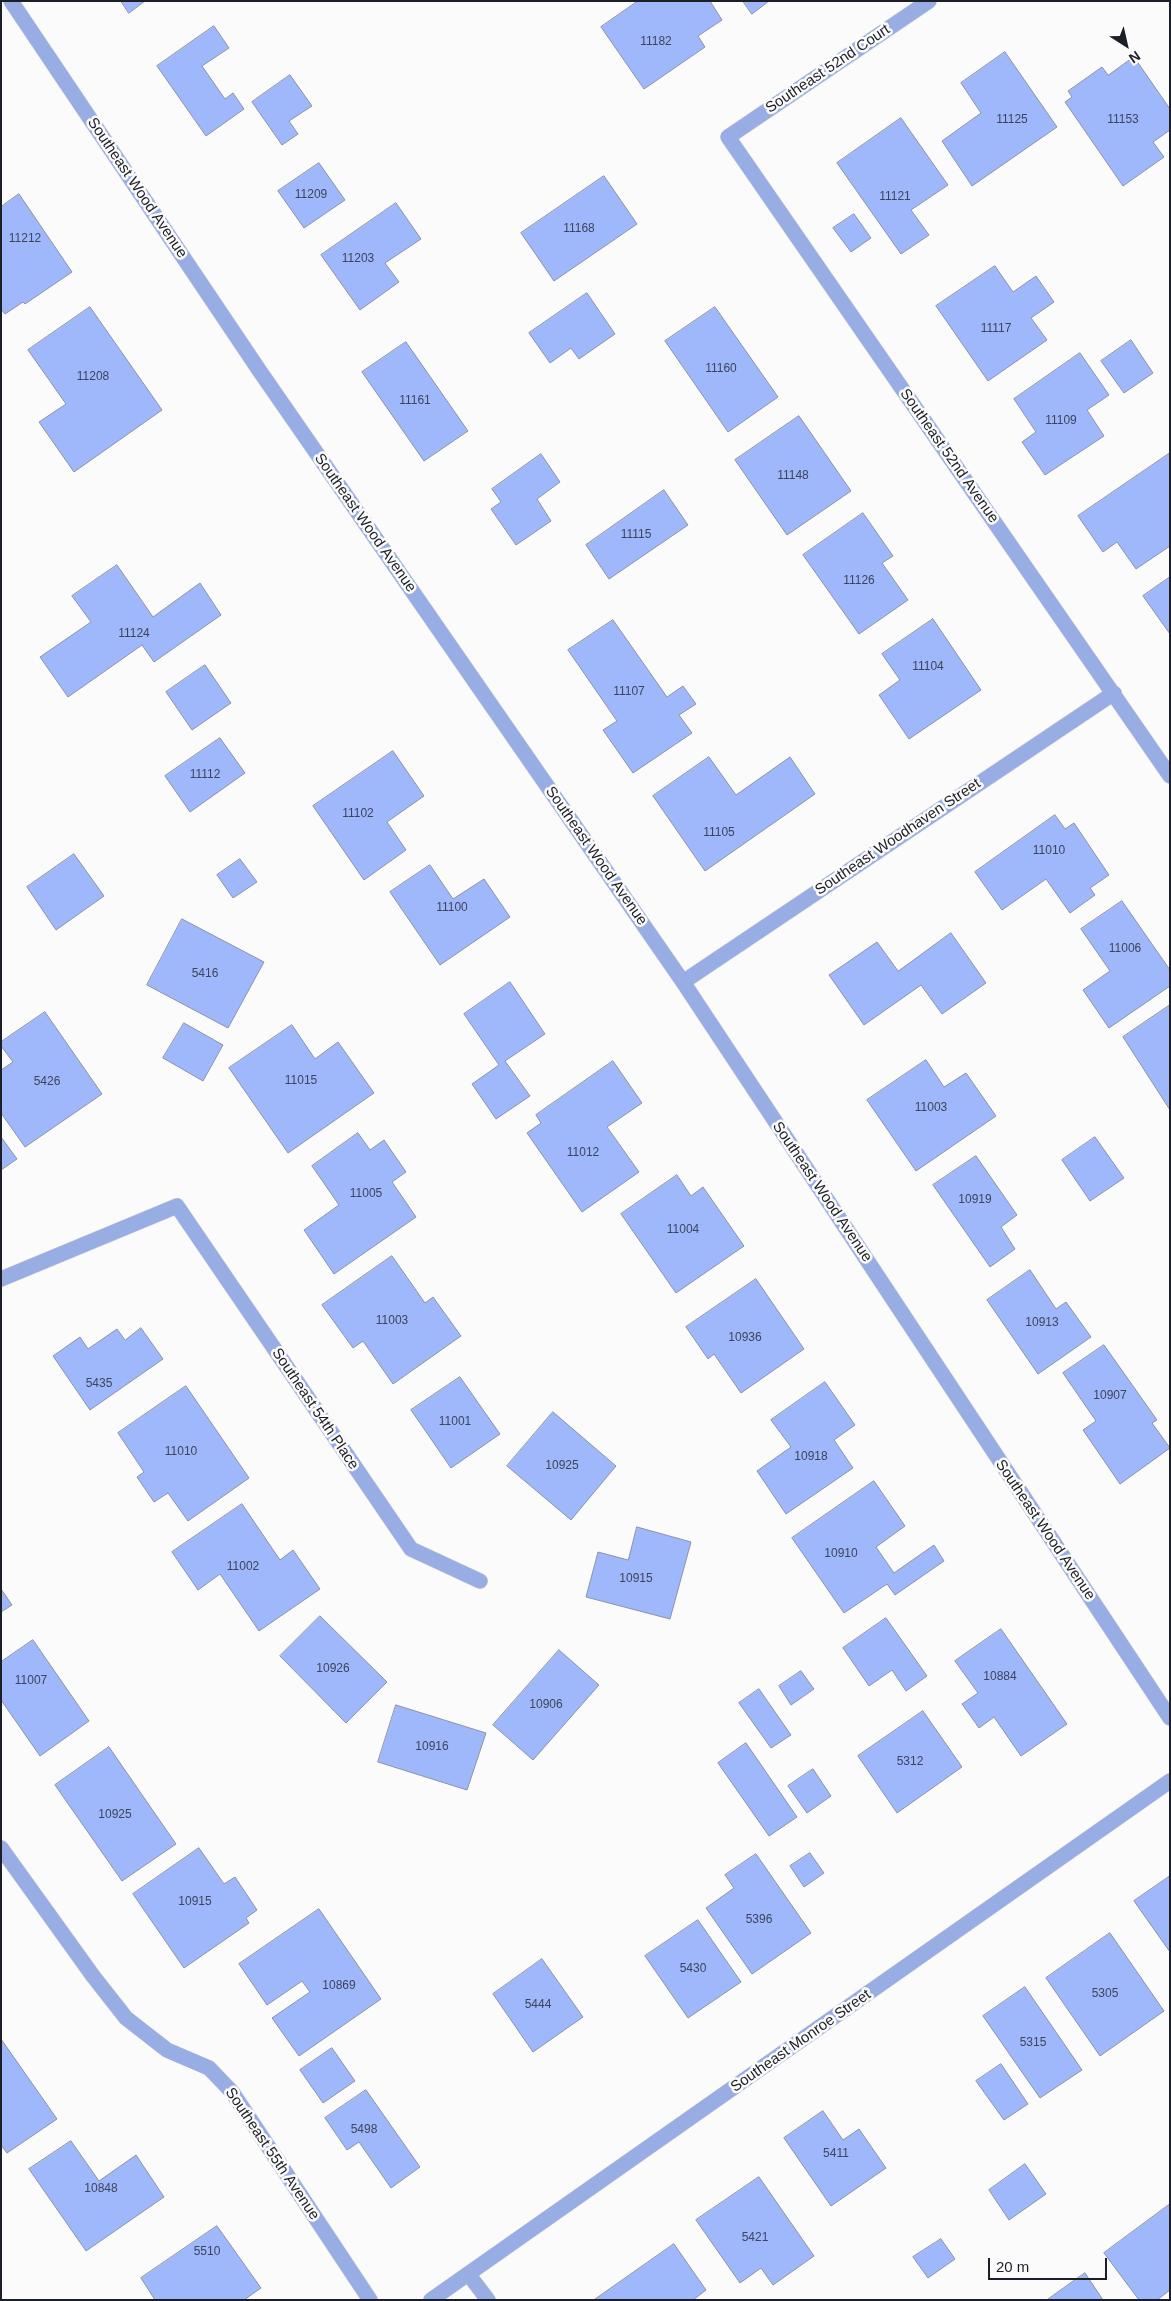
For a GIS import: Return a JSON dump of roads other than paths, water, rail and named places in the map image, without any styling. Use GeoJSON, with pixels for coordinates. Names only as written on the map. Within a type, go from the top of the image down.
{"type":"FeatureCollection","features":[{"type":"Feature","properties":{"kind":"street","name":"Southeast Wood Avenue"},"geometry":{"type":"LineString","coordinates":[[11,1],[259,370],[682,982],[1170,1718]]}},
{"type":"Feature","properties":{"kind":"street","name":"Southeast 52nd Court"},"geometry":{"type":"LineString","coordinates":[[728,136],[929,1]]}},
{"type":"Feature","properties":{"kind":"street","name":"Southeast 52nd Avenue"},"geometry":{"type":"LineString","coordinates":[[728,136],[1170,776]]}},
{"type":"Feature","properties":{"kind":"street","name":"Southeast Woodhaven Street"},"geometry":{"type":"LineString","coordinates":[[682,982],[1114,693]]}},
{"type":"Feature","properties":{"kind":"street","name":"Southeast 54th Place"},"geometry":{"type":"LineString","coordinates":[[1,1279],[177,1206],[411,1549],[480,1581]]}},
{"type":"Feature","properties":{"kind":"street","name":"Southeast Monroe Street"},"geometry":{"type":"LineString","coordinates":[[431,2300],[1170,1781]]}},
{"type":"Feature","properties":{"kind":"street","name":"Southeast 55th Avenue"},"geometry":{"type":"LineString","coordinates":[[1,1848],[93,1976],[126,2018],[167,2050],[209,2068],[232,2092],[370,2300]]}},
{"type":"Feature","properties":{"kind":"street"},"geometry":{"type":"LineString","coordinates":[[469,2275],[488,2300]]}}]}
